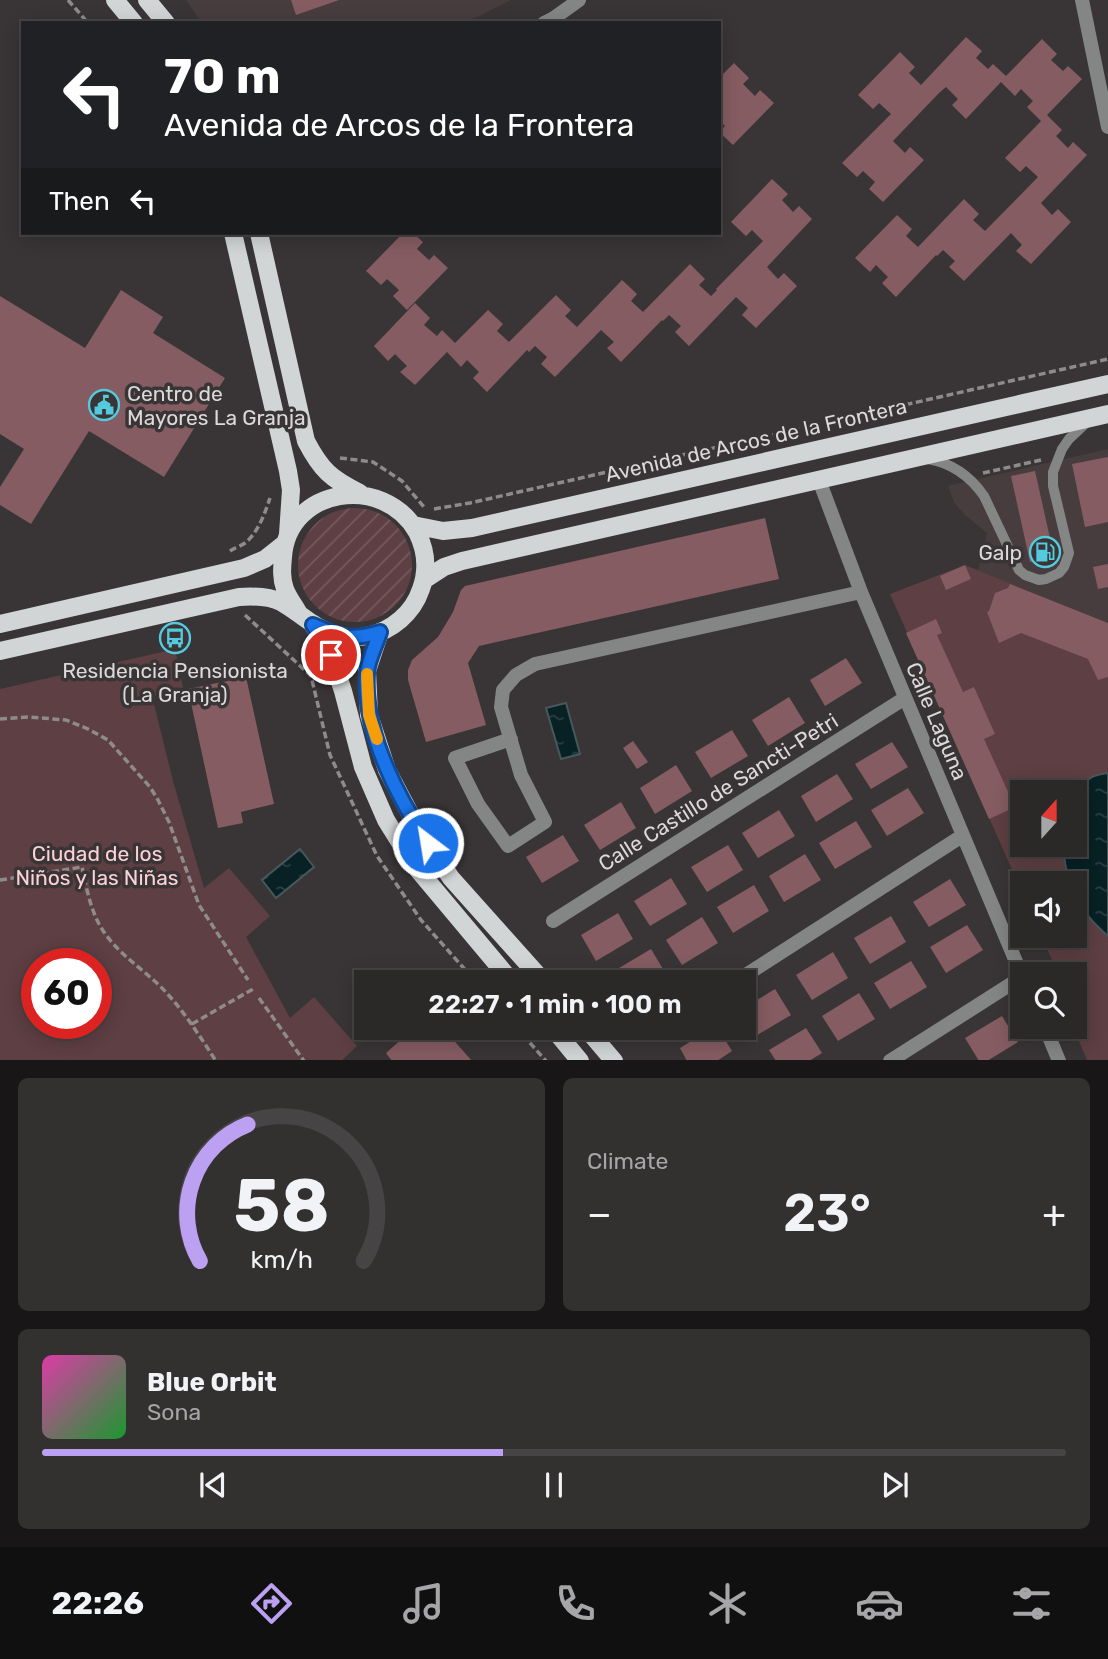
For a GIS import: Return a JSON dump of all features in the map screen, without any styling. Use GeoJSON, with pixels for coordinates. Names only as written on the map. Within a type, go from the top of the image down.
{"type":"FeatureCollection","features":[{"type":"Feature","properties":{"kind":"main road"},"geometry":{"type":"LineString","coordinates":[[115,0],[132,21]]}},
{"type":"Feature","properties":{"kind":"main road"},"geometry":{"type":"LineString","coordinates":[[147,0],[164,21]]}},
{"type":"Feature","properties":{"kind":"main road"},"geometry":{"type":"LineString","coordinates":[[233,235],[288,471],[291,490],[282,573],[285,589],[298,612]]}},
{"type":"Feature","properties":{"kind":"main road"},"geometry":{"type":"LineString","coordinates":[[259,235],[306,441],[317,461],[338,482],[363,495]]}},
{"type":"Feature","properties":{"kind":"main road","name":"Avenida de Arcos de la Frontera"},"geometry":{"type":"LineString","coordinates":[[413,525],[443,531],[472,528],[1108,384]]}},
{"type":"Feature","properties":{"kind":"main road"},"geometry":{"type":"LineString","coordinates":[[424,580],[462,561],[1103,415]]}},
{"type":"Feature","properties":{"kind":"main road"},"geometry":{"type":"LineString","coordinates":[[0,624],[244,568],[265,559],[286,540],[298,519],[326,499],[343,495],[363,495],[384,500],[399,510],[413,525],[421,540],[425,557],[424,580],[417,601],[404,617],[380,632],[365,637],[341,636],[313,625]]}},
{"type":"Feature","properties":{"kind":"main road"},"geometry":{"type":"LineString","coordinates":[[0,651],[239,597],[253,596],[278,601],[298,612],[313,625],[331,655],[363,767],[386,820],[414,865],[502,970]]}},
{"type":"Feature","properties":{"kind":"main road"},"geometry":{"type":"LineString","coordinates":[[380,632],[367,671],[369,715],[387,770],[416,825],[451,878],[533,970]]}},
{"type":"Feature","properties":{"kind":"main road"},"geometry":{"type":"LineString","coordinates":[[563,1040],[580,1060]]}},
{"type":"Feature","properties":{"kind":"main road"},"geometry":{"type":"LineString","coordinates":[[596,1040],[614,1060]]}},
{"type":"Feature","properties":{"kind":"street"},"geometry":{"type":"LineString","coordinates":[[548,21],[579,0]]}},
{"type":"Feature","properties":{"kind":"street"},"geometry":{"type":"LineString","coordinates":[[1082,0],[1108,127]]}},
{"type":"Feature","properties":{"kind":"street","name":"Calle Laguna"},"geometry":{"type":"LineString","coordinates":[[819,480],[860,592],[1016,962]]}},
{"type":"Feature","properties":{"kind":"street"},"geometry":{"type":"LineString","coordinates":[[510,739],[455,758],[478,804],[508,846],[545,822],[521,775],[501,707],[503,690],[516,675],[535,664],[860,592]]}},
{"type":"Feature","properties":{"kind":"street","name":"Calle Castillo de Sancti-Petri"},"geometry":{"type":"LineString","coordinates":[[553,921],[905,698]]}},
{"type":"Feature","properties":{"kind":"street"},"geometry":{"type":"LineString","coordinates":[[754,970],[962,836]]}},
{"type":"Feature","properties":{"kind":"street"},"geometry":{"type":"LineString","coordinates":[[890,1060],[1010,984]]}},
{"type":"Feature","properties":{"kind":"street"},"geometry":{"type":"LineString","coordinates":[[1050,1039],[1059,1060]]}},
{"type":"Feature","properties":{"kind":"lane"},"geometry":{"type":"LineString","coordinates":[[917,458],[946,463],[968,477],[984,496],[1019,570],[1032,578],[1046,579],[1059,573],[1068,560],[1069,553],[1053,486],[1059,456],[1078,430],[1103,415]]}},
{"type":"Feature","properties":{"kind":"path"},"geometry":{"type":"LineString","coordinates":[[68,0],[86,21]]}},
{"type":"Feature","properties":{"kind":"path"},"geometry":{"type":"LineString","coordinates":[[968,477],[1059,456]]}},
{"type":"Feature","properties":{"kind":"path"},"geometry":{"type":"LineString","coordinates":[[0,719],[29,717],[66,720],[107,740],[150,787],[158,800],[200,905],[248,980]]}},
{"type":"Feature","properties":{"kind":"path"},"geometry":{"type":"LineString","coordinates":[[0,880],[82,867],[99,924],[114,945],[161,987],[192,1024],[216,1060]]}},
{"type":"Feature","properties":{"kind":"path"},"geometry":{"type":"LineString","coordinates":[[192,1024],[253,989]]}},
{"type":"Feature","properties":{"kind":"path"},"geometry":{"type":"LineString","coordinates":[[259,998],[304,1060]]}},
{"type":"Feature","properties":{"kind":"path"},"geometry":{"type":"LineString","coordinates":[[528,1040],[546,1060]]}},
{"type":"Feature","properties":{"kind":"shaded area"},"geometry":{"type":"Polygon","coordinates":[[[186,0],[511,0],[465,21],[201,21],[186,0]]]}},
{"type":"Feature","properties":{"kind":"shaded area","name":"Galp"},"geometry":{"type":"Polygon","coordinates":[[[1108,449],[1108,623],[978,571],[987,533],[954,502],[948,486],[1108,449]]]}},
{"type":"Feature","properties":{"kind":"green space"},"geometry":{"type":"Polygon","coordinates":[[[355,508],[377,513],[395,525],[407,543],[412,565],[407,587],[395,605],[377,617],[355,622],[333,617],[315,605],[303,587],[298,565],[303,543],[315,525],[333,513],[355,508]]]}},
{"type":"Feature","properties":{"kind":"green space"},"geometry":{"type":"Polygon","coordinates":[[[965,565],[1108,623],[1108,1060],[1087,1060],[1078,1039],[1087,1039],[1087,962],[1053,962],[1047,948],[1087,948],[1087,871],[1013,871],[890,594],[965,565]]]}},
{"type":"Feature","properties":{"kind":"green space","name":"Ciudad de los Niños y las Niñas"},"geometry":{"type":"Polygon","coordinates":[[[175,649],[183,688],[152,696],[204,888],[229,868],[270,916],[246,937],[290,1018],[314,997],[357,1046],[342,1060],[0,1060],[0,689],[175,649]]]}},
{"type":"Feature","properties":{"kind":"water"},"geometry":{"type":"Polygon","coordinates":[[[566,703],[580,754],[561,759],[546,708],[566,703]]]}},
{"type":"Feature","properties":{"kind":"water"},"geometry":{"type":"Polygon","coordinates":[[[1108,773],[1108,936],[1087,914],[1087,871],[1067,871],[1065,865],[1064,858],[1087,858],[1087,781],[1108,773]]]}},
{"type":"Feature","properties":{"kind":"water"},"geometry":{"type":"Polygon","coordinates":[[[300,849],[314,867],[276,898],[262,880],[300,849]]]}},
{"type":"Feature","properties":{"kind":"building"},"geometry":{"type":"Polygon","coordinates":[[[291,0],[339,0],[296,15],[291,0]]]}},
{"type":"Feature","properties":{"kind":"building"},"geometry":{"type":"Polygon","coordinates":[[[966,37],[982,51],[976,58],[988,69],[993,64],[1006,76],[1042,39],[1057,54],[1051,60],[1063,71],[1068,66],[1082,79],[1047,115],[1062,130],[1056,136],[1068,148],[1073,142],[1087,155],[1041,203],[1052,215],[1058,209],[1071,222],[1031,264],[1016,251],[1022,245],[1011,233],[964,281],[949,267],[955,261],[943,250],[896,297],[882,283],[888,277],[876,265],[870,272],[855,258],[897,215],[912,229],[906,236],[918,247],[964,199],[979,214],[973,220],[985,231],[1038,177],[1026,166],[1020,172],[1005,158],[1041,121],[1027,107],[1033,101],[1021,89],[1015,96],[1001,82],[966,119],[952,105],[958,99],[946,87],[939,93],[893,141],[905,153],[910,147],[924,160],[883,202],[869,189],[875,182],[863,171],[857,177],[842,163],[891,114],[879,103],[873,109],[858,95],[900,52],[915,67],[909,73],[921,85],[966,37]]]}},
{"type":"Feature","properties":{"kind":"building"},"geometry":{"type":"Polygon","coordinates":[[[734,63],[749,78],[743,84],[755,96],[760,90],[774,103],[733,145],[721,134],[725,126],[721,122],[721,76],[734,63]]]}},
{"type":"Feature","properties":{"kind":"building"},"geometry":{"type":"Polygon","coordinates":[[[772,179],[788,194],[782,200],[793,212],[799,206],[812,219],[767,267],[778,279],[784,273],[797,286],[756,328],[742,315],[748,308],[736,297],[689,346],[675,332],[681,326],[669,315],[621,362],[607,348],[614,342],[601,330],[555,377],[541,364],[547,357],[535,346],[529,352],[527,350],[487,392],[473,378],[479,372],[467,360],[461,367],[447,352],[415,385],[400,372],[407,366],[395,354],[388,361],[374,346],[415,303],[430,318],[424,325],[437,336],[442,330],[455,343],[488,310],[503,324],[497,331],[509,342],[556,295],[571,310],[565,316],[577,327],[622,280],[637,294],[631,301],[643,312],[690,264],[705,279],[699,285],[711,296],[763,241],[752,230],[746,236],[731,222],[772,179]]]}},
{"type":"Feature","properties":{"kind":"building"},"geometry":{"type":"Polygon","coordinates":[[[401,235],[415,235],[423,242],[417,249],[429,260],[434,255],[448,268],[407,310],[393,296],[399,290],[387,279],[381,285],[366,271],[401,235]]]}},
{"type":"Feature","properties":{"kind":"building","name":"Centro de Mayores La Granja"},"geometry":{"type":"Polygon","coordinates":[[[121,290],[163,317],[153,333],[225,378],[164,477],[89,431],[31,524],[0,505],[0,487],[24,449],[0,434],[0,296],[85,348],[121,290]]]}},
{"type":"Feature","properties":{"kind":"building"},"geometry":{"type":"Polygon","coordinates":[[[1108,457],[1108,522],[1085,527],[1072,464],[1108,457]]]}},
{"type":"Feature","properties":{"kind":"building"},"geometry":{"type":"Polygon","coordinates":[[[1035,471],[1054,556],[1030,562],[1011,476],[1035,471]]]}},
{"type":"Feature","properties":{"kind":"building"},"geometry":{"type":"Polygon","coordinates":[[[765,518],[779,579],[479,646],[468,663],[486,725],[426,742],[408,680],[408,670],[412,660],[438,637],[465,586],[765,518]]]}},
{"type":"Feature","properties":{"kind":"building"},"geometry":{"type":"Polygon","coordinates":[[[1108,564],[1108,587],[1098,589],[1093,567],[1108,564]]]}},
{"type":"Feature","properties":{"kind":"building"},"geometry":{"type":"Polygon","coordinates":[[[965,565],[971,579],[946,590],[940,576],[965,565]]]}},
{"type":"Feature","properties":{"kind":"building"},"geometry":{"type":"Polygon","coordinates":[[[1010,584],[1108,623],[1108,677],[1098,680],[1088,659],[1021,633],[999,643],[987,612],[995,593],[1008,588],[1010,584]]]}},
{"type":"Feature","properties":{"kind":"building"},"geometry":{"type":"Polygon","coordinates":[[[936,619],[942,633],[937,635],[963,692],[974,687],[995,734],[984,739],[1010,794],[1010,810],[989,819],[906,633],[936,619]]]}},
{"type":"Feature","properties":{"kind":"building"},"geometry":{"type":"Polygon","coordinates":[[[846,658],[862,683],[825,706],[810,680],[846,658]]]}},
{"type":"Feature","properties":{"kind":"building"},"geometry":{"type":"Polygon","coordinates":[[[246,677],[274,804],[241,812],[243,823],[218,828],[188,689],[246,677]]]}},
{"type":"Feature","properties":{"kind":"building"},"geometry":{"type":"Polygon","coordinates":[[[789,697],[805,723],[768,746],[752,720],[789,697]]]}},
{"type":"Feature","properties":{"kind":"building"},"geometry":{"type":"Polygon","coordinates":[[[732,730],[748,756],[711,778],[695,752],[732,730]]]}},
{"type":"Feature","properties":{"kind":"building"},"geometry":{"type":"Polygon","coordinates":[[[633,741],[648,762],[637,769],[623,748],[633,741]]]}},
{"type":"Feature","properties":{"kind":"building"},"geometry":{"type":"Polygon","coordinates":[[[892,742],[908,767],[871,789],[855,764],[892,742]]]}},
{"type":"Feature","properties":{"kind":"building"},"geometry":{"type":"Polygon","coordinates":[[[676,765],[692,791],[655,814],[640,788],[676,765]]]}},
{"type":"Feature","properties":{"kind":"building"},"geometry":{"type":"Polygon","coordinates":[[[837,774],[853,799],[816,822],[801,796],[837,774]]]}},
{"type":"Feature","properties":{"kind":"building"},"geometry":{"type":"Polygon","coordinates":[[[908,788],[924,813],[887,836],[871,810],[908,788]]]}},
{"type":"Feature","properties":{"kind":"building"},"geometry":{"type":"Polygon","coordinates":[[[621,802],[636,828],[600,850],[584,825],[621,802]]]}},
{"type":"Feature","properties":{"kind":"building"},"geometry":{"type":"Polygon","coordinates":[[[779,810],[795,836],[758,858],[742,833],[779,810]]]}},
{"type":"Feature","properties":{"kind":"building"},"geometry":{"type":"Polygon","coordinates":[[[856,821],[872,847],[835,869],[819,843],[856,821]]]}},
{"type":"Feature","properties":{"kind":"building"},"geometry":{"type":"Polygon","coordinates":[[[563,835],[579,861],[542,883],[526,857],[563,835]]]}},
{"type":"Feature","properties":{"kind":"building"},"geometry":{"type":"Polygon","coordinates":[[[728,845],[743,870],[707,892],[691,867],[728,845]]]}},
{"type":"Feature","properties":{"kind":"building"},"geometry":{"type":"Polygon","coordinates":[[[805,854],[821,880],[784,902],[769,876],[805,854]]]}},
{"type":"Feature","properties":{"kind":"building"},"geometry":{"type":"Polygon","coordinates":[[[671,878],[687,904],[650,926],[634,901],[671,878]]]}},
{"type":"Feature","properties":{"kind":"building"},"geometry":{"type":"Polygon","coordinates":[[[950,879],[966,905],[929,927],[913,902],[950,879]]]}},
{"type":"Feature","properties":{"kind":"building"},"geometry":{"type":"Polygon","coordinates":[[[754,885],[769,911],[733,933],[717,907],[754,885]]]}},
{"type":"Feature","properties":{"kind":"building"},"geometry":{"type":"Polygon","coordinates":[[[618,913],[633,939],[596,961],[581,935],[618,913]]]}},
{"type":"Feature","properties":{"kind":"building"},"geometry":{"type":"Polygon","coordinates":[[[891,916],[906,942],[870,964],[854,938],[891,916]]]}},
{"type":"Feature","properties":{"kind":"building"},"geometry":{"type":"Polygon","coordinates":[[[702,917],[718,943],[682,965],[666,940],[702,917]]]}},
{"type":"Feature","properties":{"kind":"building"},"geometry":{"type":"Polygon","coordinates":[[[967,925],[983,950],[946,973],[930,947],[967,925]]]}},
{"type":"Feature","properties":{"kind":"building"},"geometry":{"type":"Polygon","coordinates":[[[651,949],[664,970],[616,970],[651,949]]]}},
{"type":"Feature","properties":{"kind":"building"},"geometry":{"type":"Polygon","coordinates":[[[833,952],[848,978],[812,1000],[796,975],[833,952]]]}},
{"type":"Feature","properties":{"kind":"building"},"geometry":{"type":"Polygon","coordinates":[[[911,961],[927,987],[890,1009],[874,983],[911,961]]]}},
{"type":"Feature","properties":{"kind":"building"},"geometry":{"type":"Polygon","coordinates":[[[775,989],[791,1015],[756,1036],[756,1001],[775,989]]]}},
{"type":"Feature","properties":{"kind":"building"},"geometry":{"type":"Polygon","coordinates":[[[859,993],[875,1019],[838,1041],[822,1016],[859,993]]]}},
{"type":"Feature","properties":{"kind":"building"},"geometry":{"type":"Polygon","coordinates":[[[1002,1016],[1010,1029],[1010,1039],[1016,1039],[1018,1042],[989,1060],[978,1060],[965,1038],[1002,1016]]]}},
{"type":"Feature","properties":{"kind":"building"},"geometry":{"type":"Polygon","coordinates":[[[806,1028],[822,1053],[811,1060],[775,1060],[769,1050],[806,1028]]]}},
{"type":"Feature","properties":{"kind":"building"},"geometry":{"type":"Polygon","coordinates":[[[401,1040],[453,1040],[471,1060],[391,1060],[386,1053],[401,1040]]]}},
{"type":"Feature","properties":{"kind":"building"},"geometry":{"type":"Polygon","coordinates":[[[693,1040],[725,1040],[732,1051],[718,1060],[686,1060],[680,1048],[693,1040]]]}},
{"type":"Feature","properties":{"kind":"slow traffic"},"geometry":{"type":"LineString","coordinates":[[367,674],[369,715],[377,739]]}},
{"type":"Feature","properties":{"kind":"place","name":"Centro de Mayores La Granja"},"geometry":{"type":"Point","coordinates":[104,405]}},
{"type":"Feature","properties":{"kind":"place","name":"Galp"},"geometry":{"type":"Point","coordinates":[1045,552]}},
{"type":"Feature","properties":{"kind":"place","name":"Residencia Pensionista (La Granja)"},"geometry":{"type":"Point","coordinates":[175,638]}},
{"type":"Feature","properties":{"kind":"route"},"geometry":{"type":"LineString","coordinates":[[331,655],[313,625],[341,636],[365,637],[380,632],[367,671],[369,715],[387,770],[428,843]]}}]}
